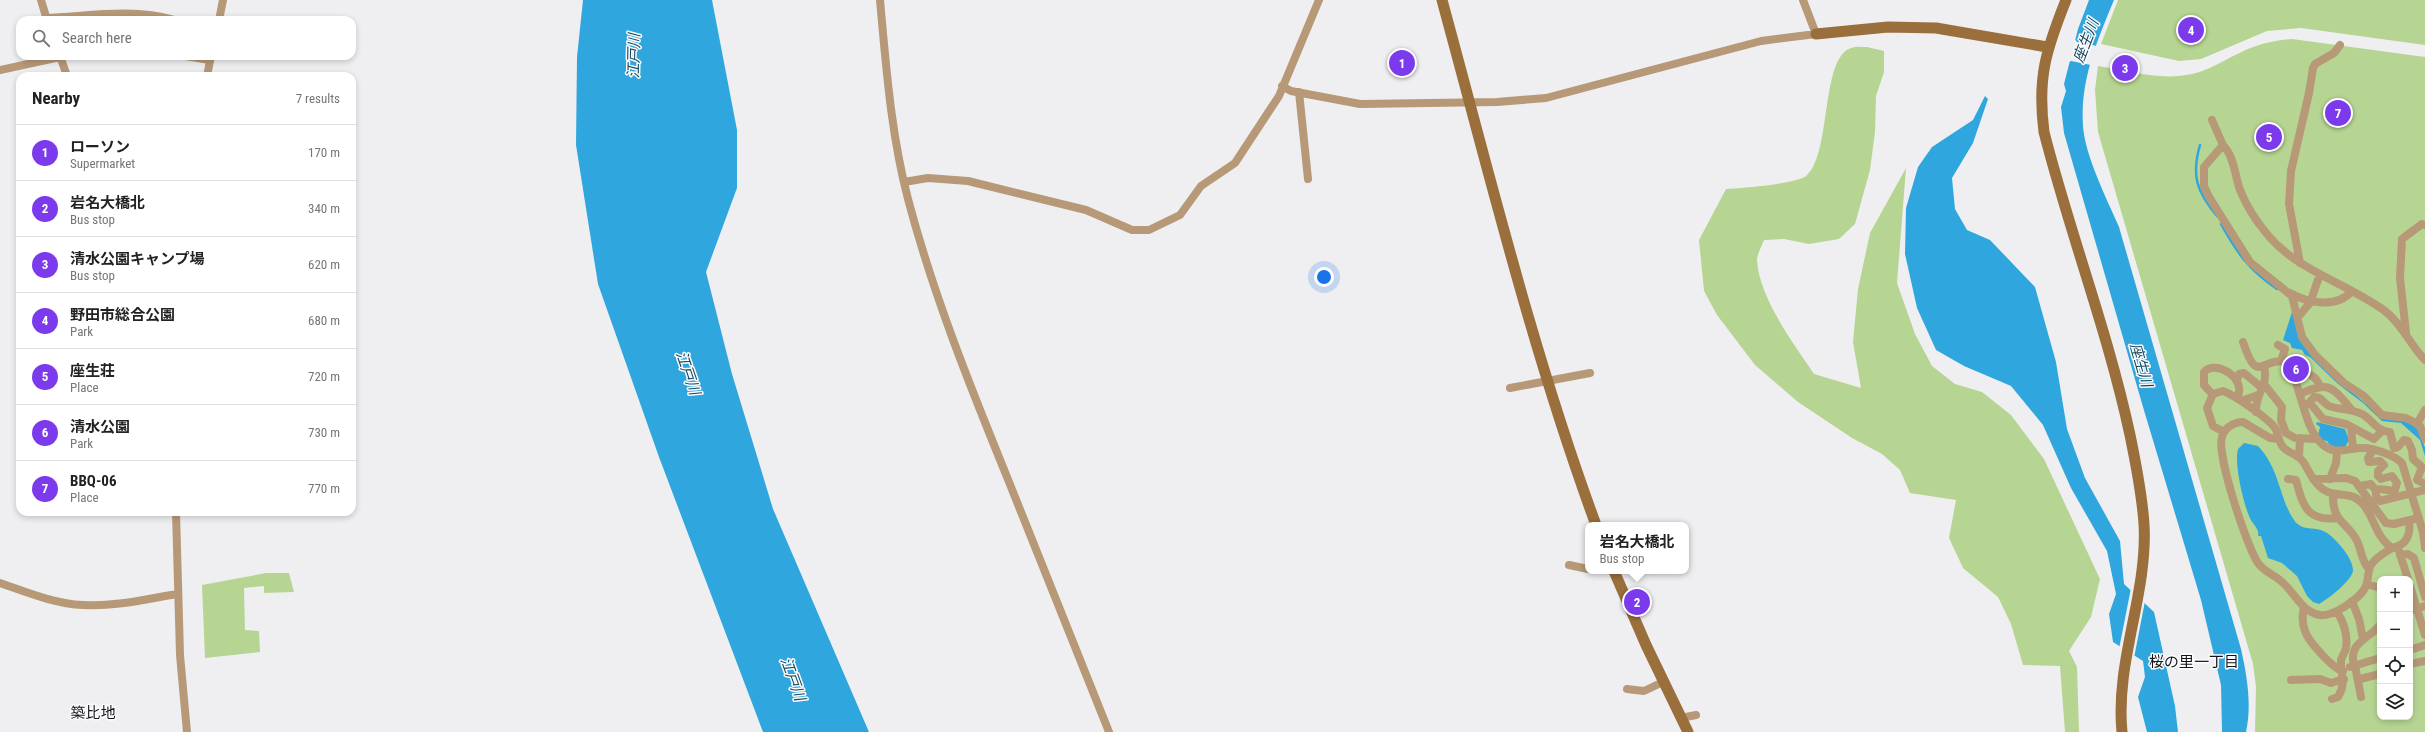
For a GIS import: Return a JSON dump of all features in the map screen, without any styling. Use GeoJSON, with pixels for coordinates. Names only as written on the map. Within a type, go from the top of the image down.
{"type":"FeatureCollection","features":[{"type":"Feature","properties":{"kind":"street"},"geometry":{"type":"LineString","coordinates":[[41,0],[46,16]]}},
{"type":"Feature","properties":{"kind":"street"},"geometry":{"type":"LineString","coordinates":[[220,16],[223,0]]}},
{"type":"Feature","properties":{"kind":"street"},"geometry":{"type":"LineString","coordinates":[[880,0],[888,83],[904,182],[923,252],[978,405],[1109,732]]}},
{"type":"Feature","properties":{"kind":"street"},"geometry":{"type":"LineString","coordinates":[[904,182],[928,178],[968,180],[1086,210],[1132,230],[1149,230],[1180,215],[1201,186],[1235,163],[1279,96],[1319,0]]}},
{"type":"Feature","properties":{"kind":"street"},"geometry":{"type":"LineString","coordinates":[[1442,0],[1547,382],[1595,522]]}},
{"type":"Feature","properties":{"kind":"street"},"geometry":{"type":"LineString","coordinates":[[1802,0],[1816,34]]}},
{"type":"Feature","properties":{"kind":"street"},"geometry":{"type":"LineString","coordinates":[[2066,0],[2047,47],[2040,90],[2044,132],[2117,380],[2141,495],[2144,522],[2144,553],[2122,685],[2122,732]]}},
{"type":"Feature","properties":{"kind":"street"},"geometry":{"type":"LineString","coordinates":[[83,16],[130,12],[161,16]]}},
{"type":"Feature","properties":{"kind":"street"},"geometry":{"type":"LineString","coordinates":[[1282,86],[1299,92],[1360,104],[1470,102],[1546,98],[1761,41],[1888,27],[1936,28],[2047,47]]}},
{"type":"Feature","properties":{"kind":"street"},"geometry":{"type":"LineString","coordinates":[[2300,263],[2289,204],[2291,171],[2309,93],[2313,68],[2316,64],[2334,53],[2340,45]]}},
{"type":"Feature","properties":{"kind":"street"},"geometry":{"type":"LineString","coordinates":[[0,70],[46,60]]}},
{"type":"Feature","properties":{"kind":"street"},"geometry":{"type":"LineString","coordinates":[[61,60],[66,72]]}},
{"type":"Feature","properties":{"kind":"street"},"geometry":{"type":"LineString","coordinates":[[208,72],[210,60]]}},
{"type":"Feature","properties":{"kind":"street"},"geometry":{"type":"LineString","coordinates":[[1299,92],[1308,180]]}},
{"type":"Feature","properties":{"kind":"street"},"geometry":{"type":"LineString","coordinates":[[2212,120],[2230,157],[2241,191],[2248,205],[2267,234],[2288,255],[2300,263],[2352,291],[2386,312],[2406,333],[2425,360]]}},
{"type":"Feature","properties":{"kind":"street"},"geometry":{"type":"LineString","coordinates":[[2223,145],[2204,167],[2204,186],[2209,197],[2250,262],[2289,293],[2302,300],[2311,302],[2337,301],[2348,296],[2352,291]]}},
{"type":"Feature","properties":{"kind":"street"},"geometry":{"type":"LineString","coordinates":[[2406,333],[2400,278],[2402,239],[2422,224],[2425,225]]}},
{"type":"Feature","properties":{"kind":"street"},"geometry":{"type":"LineString","coordinates":[[2298,318],[2311,302],[2320,274]]}},
{"type":"Feature","properties":{"kind":"street"},"geometry":{"type":"LineString","coordinates":[[2289,293],[2296,306],[2304,341],[2318,358],[2340,379],[2364,396],[2382,415],[2406,418],[2417,424],[2425,439]]}},
{"type":"Feature","properties":{"kind":"street"},"geometry":{"type":"LineString","coordinates":[[2243,342],[2250,363],[2259,368],[2281,361],[2287,362],[2294,375],[2300,394],[2307,404],[2323,419],[2351,427],[2374,439],[2380,433],[2391,433],[2395,458]]}},
{"type":"Feature","properties":{"kind":"street"},"geometry":{"type":"LineString","coordinates":[[2278,346],[2285,349],[2281,361]]}},
{"type":"Feature","properties":{"kind":"street"},"geometry":{"type":"LineString","coordinates":[[2256,412],[2266,380],[2264,367]]}},
{"type":"Feature","properties":{"kind":"street"},"geometry":{"type":"LineString","coordinates":[[2213,395],[2204,385],[2204,372],[2207,369],[2222,369],[2238,380]]}},
{"type":"Feature","properties":{"kind":"street"},"geometry":{"type":"LineString","coordinates":[[1510,388],[1590,373]]}},
{"type":"Feature","properties":{"kind":"street"},"geometry":{"type":"LineString","coordinates":[[2239,400],[2241,389],[2238,380],[2239,374],[2244,373],[2282,405],[2281,420],[2285,431],[2292,437],[2317,439]]}},
{"type":"Feature","properties":{"kind":"street"},"geometry":{"type":"LineString","coordinates":[[2294,375],[2306,373],[2313,375],[2320,386],[2334,391],[2352,410]]}},
{"type":"Feature","properties":{"kind":"street"},"geometry":{"type":"LineString","coordinates":[[2300,394],[2320,386]]}},
{"type":"Feature","properties":{"kind":"street"},"geometry":{"type":"LineString","coordinates":[[2239,400],[2262,389]]}},
{"type":"Feature","properties":{"kind":"street"},"geometry":{"type":"LineString","coordinates":[[2224,432],[2213,426],[2207,408],[2213,395],[2223,391],[2256,412],[2275,428],[2278,439],[2287,451],[2299,456],[2319,487],[2333,496],[2351,496],[2362,503],[2382,540],[2397,550],[2414,558],[2425,597]]}},
{"type":"Feature","properties":{"kind":"street"},"geometry":{"type":"LineString","coordinates":[[2307,404],[2316,396],[2332,407],[2352,410],[2365,416],[2380,433]]}},
{"type":"Feature","properties":{"kind":"street"},"geometry":{"type":"LineString","coordinates":[[2307,404],[2317,439],[2322,444],[2337,452],[2353,449],[2373,450],[2395,458],[2402,463],[2411,478],[2412,494],[2421,522],[2425,548]]}},
{"type":"Feature","properties":{"kind":"street"},"geometry":{"type":"LineString","coordinates":[[2417,424],[2425,410]]}},
{"type":"Feature","properties":{"kind":"street"},"geometry":{"type":"LineString","coordinates":[[2278,439],[2270,438],[2242,422],[2235,423],[2224,432],[2221,451],[2251,550],[2262,567],[2284,582],[2304,607],[2320,615],[2337,612],[2362,594],[2367,584],[2369,570],[2381,555],[2397,550],[2409,537],[2411,531],[2409,520]]}},
{"type":"Feature","properties":{"kind":"street"},"geometry":{"type":"LineString","coordinates":[[2351,427],[2353,449]]}},
{"type":"Feature","properties":{"kind":"street"},"geometry":{"type":"LineString","coordinates":[[2299,456],[2300,438]]}},
{"type":"Feature","properties":{"kind":"street"},"geometry":{"type":"LineString","coordinates":[[2385,454],[2393,447],[2398,447],[2404,440],[2408,441],[2412,450],[2413,460],[2422,467],[2411,478],[2396,481]]}},
{"type":"Feature","properties":{"kind":"street"},"geometry":{"type":"LineString","coordinates":[[2373,450],[2368,458],[2369,462],[2380,461],[2384,465],[2378,471],[2378,476],[2381,479],[2392,476],[2396,481],[2395,490],[2390,492],[2378,489],[2376,491]]}},
{"type":"Feature","properties":{"kind":"street"},"geometry":{"type":"LineString","coordinates":[[2330,479],[2336,463],[2337,452]]}},
{"type":"Feature","properties":{"kind":"street"},"geometry":{"type":"LineString","coordinates":[[2288,479],[2293,478],[2297,481],[2312,478],[2351,479],[2360,486],[2382,520],[2389,524],[2409,520],[2421,522]]}},
{"type":"Feature","properties":{"kind":"street"},"geometry":{"type":"LineString","coordinates":[[2411,478],[2425,484]]}},
{"type":"Feature","properties":{"kind":"street"},"geometry":{"type":"LineString","coordinates":[[2297,481],[2303,501],[2309,513],[2320,518],[2338,518]]}},
{"type":"Feature","properties":{"kind":"street"},"geometry":{"type":"LineString","coordinates":[[2360,486],[2371,484],[2376,491],[2376,496],[2382,502],[2425,490]]}},
{"type":"Feature","properties":{"kind":"street"},"geometry":{"type":"LineString","coordinates":[[2333,496],[2338,518],[2357,539],[2360,555],[2369,570]]}},
{"type":"Feature","properties":{"kind":"street"},"geometry":{"type":"LineString","coordinates":[[2369,516],[2376,511]]}},
{"type":"Feature","properties":{"kind":"street"},"geometry":{"type":"LineString","coordinates":[[176,516],[177,594],[186,732]]}},
{"type":"Feature","properties":{"kind":"street"},"geometry":{"type":"LineString","coordinates":[[2381,555],[2382,540]]}},
{"type":"Feature","properties":{"kind":"street"},"geometry":{"type":"LineString","coordinates":[[2397,550],[2407,576]]}},
{"type":"Feature","properties":{"kind":"street"},"geometry":{"type":"LineString","coordinates":[[1569,565],[1585,568]]}},
{"type":"Feature","properties":{"kind":"street"},"geometry":{"type":"LineString","coordinates":[[1615,574],[1663,682],[1688,732]]}},
{"type":"Feature","properties":{"kind":"street"},"geometry":{"type":"LineString","coordinates":[[0,584],[41,596],[81,605],[112,605],[177,594]]}},
{"type":"Feature","properties":{"kind":"street"},"geometry":{"type":"LineString","coordinates":[[2367,584],[2377,587]]}},
{"type":"Feature","properties":{"kind":"street"},"geometry":{"type":"LineString","coordinates":[[2413,596],[2425,635]]}},
{"type":"Feature","properties":{"kind":"street"},"geometry":{"type":"LineString","coordinates":[[2352,601],[2359,619],[2363,639]]}},
{"type":"Feature","properties":{"kind":"street"},"geometry":{"type":"LineString","coordinates":[[2304,607],[2303,623],[2307,637],[2335,668],[2343,673]]}},
{"type":"Feature","properties":{"kind":"street"},"geometry":{"type":"LineString","coordinates":[[2332,699],[2340,695],[2343,673],[2341,660],[2346,648],[2342,619],[2337,612]]}},
{"type":"Feature","properties":{"kind":"street"},"geometry":{"type":"LineString","coordinates":[[2360,680],[2355,666],[2354,648],[2377,627]]}},
{"type":"Feature","properties":{"kind":"street"},"geometry":{"type":"LineString","coordinates":[[2413,649],[2425,645]]}},
{"type":"Feature","properties":{"kind":"street"},"geometry":{"type":"LineString","coordinates":[[2291,680],[2320,679],[2331,683],[2343,673],[2355,666],[2377,659]]}},
{"type":"Feature","properties":{"kind":"street"},"geometry":{"type":"LineString","coordinates":[[2413,663],[2425,661]]}},
{"type":"Feature","properties":{"kind":"street"},"geometry":{"type":"LineString","coordinates":[[2361,697],[2357,685],[2360,680],[2377,675]]}},
{"type":"Feature","properties":{"kind":"street"},"geometry":{"type":"LineString","coordinates":[[1627,689],[1644,691],[1663,682]]}},
{"type":"Feature","properties":{"kind":"street"},"geometry":{"type":"LineString","coordinates":[[1681,718],[1696,715]]}},
{"type":"Feature","properties":{"kind":"green space"},"geometry":{"type":"Polygon","coordinates":[[[2118,0],[2425,0],[2425,45],[2301,28],[2267,31],[2201,59],[2179,61],[2101,44],[2118,0]]]}},
{"type":"Feature","properties":{"kind":"green space"},"geometry":{"type":"Polygon","coordinates":[[[2292,39],[2425,57],[2425,732],[2255,732],[2256,687],[2253,664],[2098,132],[2095,90],[2098,66],[2157,76],[2180,76],[2200,72],[2248,49],[2270,42],[2292,39]]]}},
{"type":"Feature","properties":{"kind":"green space"},"geometry":{"type":"Polygon","coordinates":[[[1867,47],[1884,51],[1884,72],[1876,96],[1875,132],[1870,170],[1855,224],[1839,239],[1809,244],[1784,239],[1764,240],[1757,258],[1759,275],[1764,290],[1779,320],[1814,374],[1861,388],[1853,342],[1858,289],[1870,233],[1906,168],[1897,283],[1915,334],[1932,366],[1955,384],[1982,392],[2011,415],[2044,459],[2100,579],[2091,617],[2069,651],[2077,667],[2079,732],[2065,732],[2060,666],[2023,665],[2011,624],[1998,597],[1963,568],[1949,538],[1956,500],[1910,493],[1900,470],[1882,454],[1852,438],[1798,402],[1755,365],[1717,315],[1704,291],[1699,240],[1726,189],[1755,187],[1780,183],[1800,179],[1806,176],[1814,165],[1820,149],[1830,87],[1835,69],[1841,56],[1851,48],[1867,47]]]}},
{"type":"Feature","properties":{"kind":"green space"},"geometry":{"type":"Polygon","coordinates":[[[266,573],[289,573],[294,592],[264,593],[264,586],[244,588],[245,630],[259,631],[260,652],[205,658],[202,585],[266,573]]]}},
{"type":"Feature","properties":{"kind":"water","name":"江戸川"},"geometry":{"type":"Polygon","coordinates":[[[583,0],[712,0],[737,130],[737,188],[706,272],[732,374],[773,509],[869,732],[763,732],[659,457],[598,284],[576,145],[577,57],[583,0]]]}},
{"type":"Feature","properties":{"kind":"water","name":"座生川"},"geometry":{"type":"Polygon","coordinates":[[[2089,0],[2114,0],[2096,46],[2087,77],[2083,109],[2085,138],[2092,164],[2119,227],[2241,649],[2247,680],[2249,701],[2246,732],[2222,732],[2221,685],[2201,600],[2143,407],[2064,133],[2061,107],[2066,91],[2064,84],[2078,29],[2089,0]]]}},
{"type":"Feature","properties":{"kind":"water"},"geometry":{"type":"Polygon","coordinates":[[[1985,96],[1988,99],[1973,143],[1952,178],[1955,209],[1967,230],[1990,240],[2035,287],[2056,362],[2067,429],[2085,478],[2120,541],[2124,584],[2154,612],[2175,706],[2178,732],[2147,732],[2138,697],[2145,677],[2143,661],[2113,642],[2109,614],[2116,594],[2107,551],[2071,488],[2043,425],[2011,386],[1964,366],[1936,350],[1917,308],[1905,254],[1906,208],[1918,167],[1932,147],[1973,120],[1985,96]]]}},
{"type":"Feature","properties":{"kind":"water"},"geometry":{"type":"Polygon","coordinates":[[[2292,312],[2294,313],[2300,341],[2313,358],[2381,417],[2410,422],[2419,431],[2425,448],[2425,456],[2420,440],[2401,423],[2382,421],[2363,403],[2338,384],[2310,357],[2305,355],[2302,350],[2292,348],[2290,343],[2283,340],[2292,312]]]}},
{"type":"Feature","properties":{"kind":"water"},"geometry":{"type":"Polygon","coordinates":[[[2317,422],[2345,429],[2349,440],[2345,447],[2338,449],[2329,444],[2327,441],[2322,440],[2318,435],[2320,427],[2316,424],[2317,422]]]}},
{"type":"Feature","properties":{"kind":"water"},"geometry":{"type":"Polygon","coordinates":[[[2244,443],[2258,446],[2271,464],[2285,502],[2294,520],[2305,528],[2318,529],[2327,533],[2339,544],[2350,560],[2353,570],[2349,579],[2334,594],[2319,604],[2313,602],[2307,596],[2297,576],[2282,563],[2268,558],[2261,536],[2258,536],[2257,529],[2249,516],[2240,482],[2237,456],[2238,449],[2244,443]]]}},
{"type":"Feature","properties":{"kind":"pier"},"geometry":{"type":"Polygon","coordinates":[[[2074,38],[2077,42],[2097,46],[2091,65],[2071,61],[2067,63],[2074,38]]]}},
{"type":"Feature","properties":{"kind":"pier"},"geometry":{"type":"Polygon","coordinates":[[[2131,588],[2145,601],[2134,658],[2119,649],[2131,588]]]}},
{"type":"Feature","properties":{"kind":"waterway"},"geometry":{"type":"LineString","coordinates":[[2200,145],[2197,156],[2196,175],[2200,191],[2217,216]]}},
{"type":"Feature","properties":{"kind":"waterway"},"geometry":{"type":"LineString","coordinates":[[2221,224],[2244,260],[2251,268],[2277,289]]}},
{"type":"Feature","properties":{"kind":"place","name":"野田市総合公園"},"geometry":{"type":"Point","coordinates":[2191,30]}},
{"type":"Feature","properties":{"kind":"place","name":"ローソン"},"geometry":{"type":"Point","coordinates":[1402,63]}},
{"type":"Feature","properties":{"kind":"place","name":"清水公園キャンプ場"},"geometry":{"type":"Point","coordinates":[2125,68]}},
{"type":"Feature","properties":{"kind":"place","name":"BBQ-06"},"geometry":{"type":"Point","coordinates":[2338,113]}},
{"type":"Feature","properties":{"kind":"place","name":"座生荘"},"geometry":{"type":"Point","coordinates":[2269,137]}},
{"type":"Feature","properties":{"kind":"place","name":"清水公園"},"geometry":{"type":"Point","coordinates":[2296,369]}},
{"type":"Feature","properties":{"kind":"place","name":"岩名大橋北"},"geometry":{"type":"Point","coordinates":[1637,602]}},
{"type":"Feature","properties":{"kind":"district","name":"桜の里一丁目"},"geometry":{"type":"Point","coordinates":[2194,662]}},
{"type":"Feature","properties":{"kind":"district","name":"築比地"},"geometry":{"type":"Point","coordinates":[93,713]}}]}
